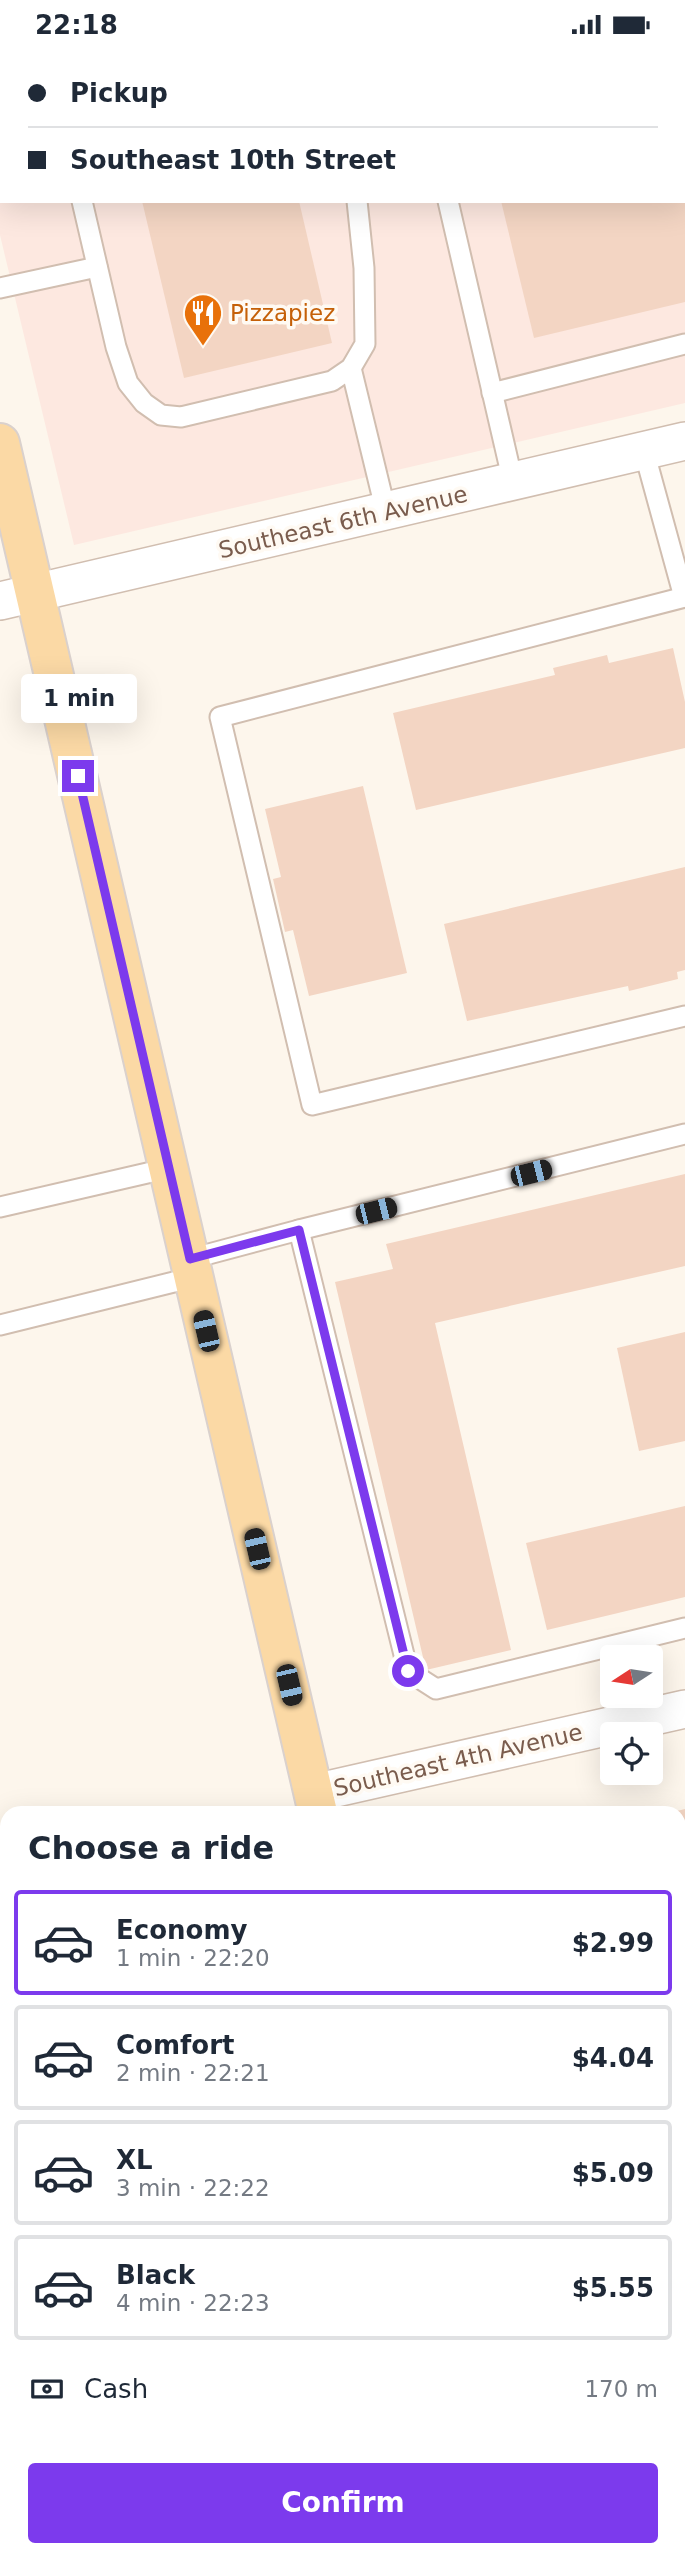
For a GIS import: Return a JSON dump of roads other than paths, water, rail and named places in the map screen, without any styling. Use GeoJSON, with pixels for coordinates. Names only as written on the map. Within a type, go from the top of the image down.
{"type":"FeatureCollection","features":[{"type":"Feature","properties":{"kind":"main road"},"geometry":{"type":"LineString","coordinates":[[0,443],[18,598],[169,1168],[316,1803]]}},
{"type":"Feature","properties":{"kind":"street","name":"Southeast 6th Avenue"},"geometry":{"type":"LineString","coordinates":[[18,598],[685,441]]}},
{"type":"Feature","properties":{"kind":"street","name":"Southeast 4th Avenue"},"geometry":{"type":"LineString","coordinates":[[316,1803],[685,1709]]}},
{"type":"Feature","properties":{"kind":"lane"},"geometry":{"type":"LineString","coordinates":[[82,203],[128,383],[144,403],[161,415],[181,417],[332,381],[351,368],[365,344],[364,268],[357,203]]}},
{"type":"Feature","properties":{"kind":"lane"},"geometry":{"type":"LineString","coordinates":[[448,203],[513,482]]}},
{"type":"Feature","properties":{"kind":"lane"},"geometry":{"type":"LineString","coordinates":[[0,288],[97,267]]}},
{"type":"Feature","properties":{"kind":"lane"},"geometry":{"type":"LineString","coordinates":[[492,393],[685,344]]}},
{"type":"Feature","properties":{"kind":"lane"},"geometry":{"type":"LineString","coordinates":[[351,368],[386,512]]}},
{"type":"Feature","properties":{"kind":"lane"},"geometry":{"type":"LineString","coordinates":[[644,451],[684,597],[220,717],[312,1105],[685,1016]]}},
{"type":"Feature","properties":{"kind":"lane"},"geometry":{"type":"LineString","coordinates":[[0,1325],[192,1268],[299,1230],[685,1134]]}},
{"type":"Feature","properties":{"kind":"lane"},"geometry":{"type":"LineString","coordinates":[[0,1207],[169,1168]]}},
{"type":"Feature","properties":{"kind":"lane"},"geometry":{"type":"LineString","coordinates":[[299,1230],[408,1671],[436,1689],[685,1628]]}},
{"type":"Feature","properties":{"kind":"place","name":"Pizzapiez"},"geometry":{"type":"Point","coordinates":[203,347]}}]}
